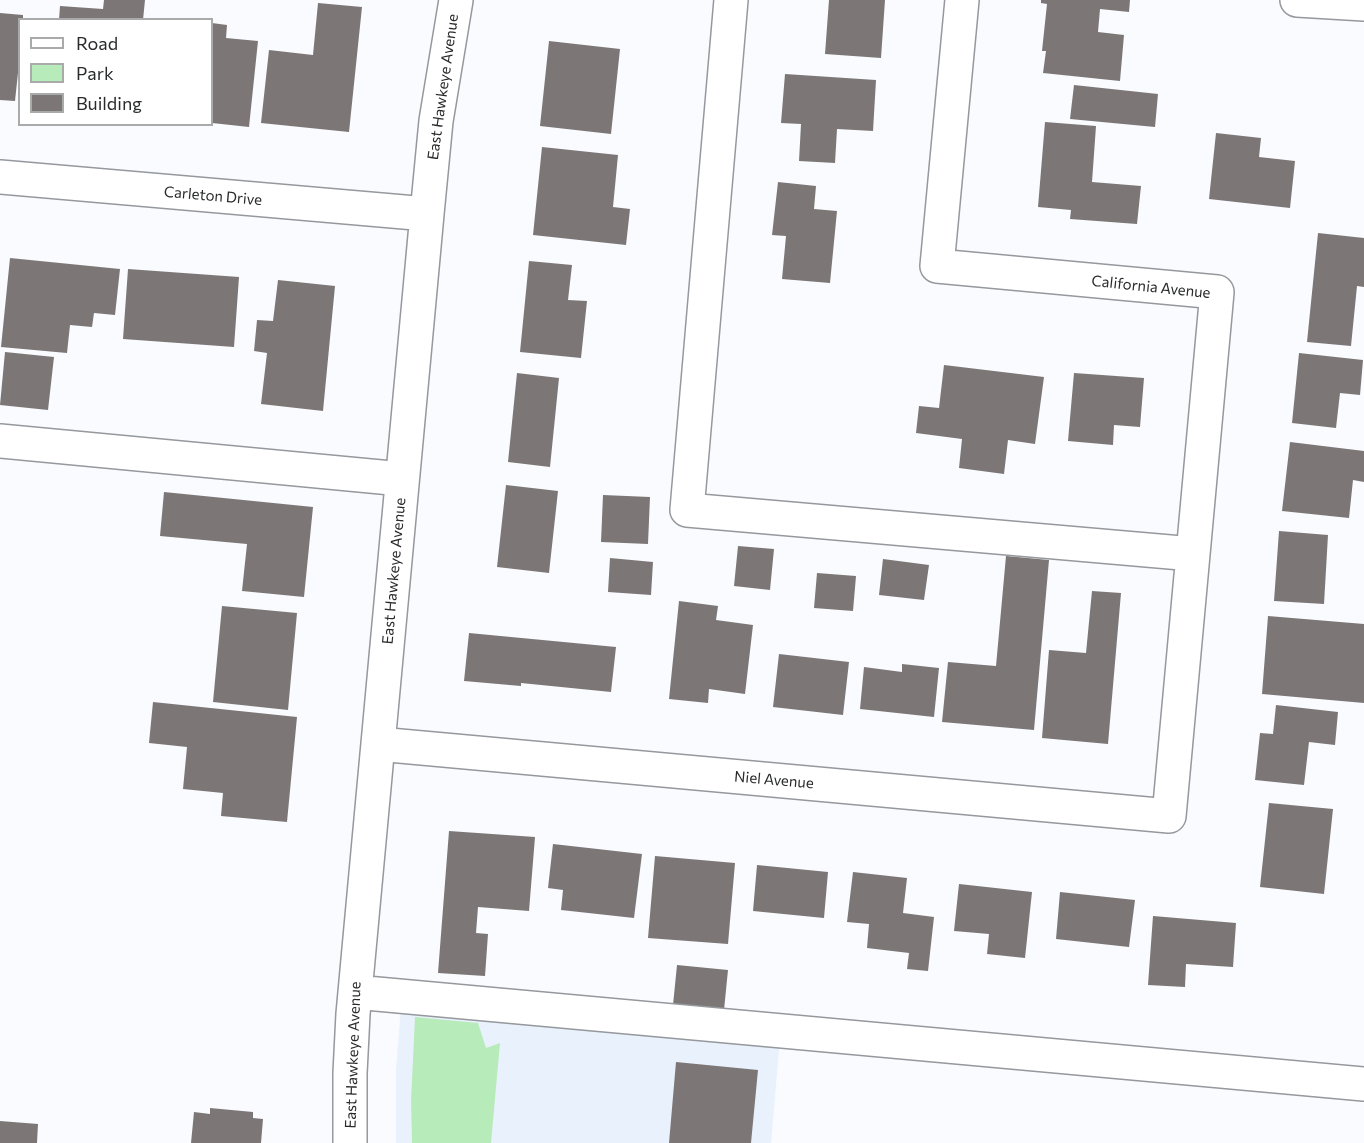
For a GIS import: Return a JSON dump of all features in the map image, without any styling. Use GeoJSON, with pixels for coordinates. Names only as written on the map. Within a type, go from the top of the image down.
{"type":"FeatureCollection","features":[{"type":"Feature","properties":{"kind":"street","name":"East Hawkeye Avenue"},"geometry":{"type":"LineString","coordinates":[[350,1143],[350,1061],[355,992],[402,479],[436,121],[456,0]]}},
{"type":"Feature","properties":{"kind":"street"},"geometry":{"type":"LineString","coordinates":[[731,0],[687,510],[1193,554]]}},
{"type":"Feature","properties":{"kind":"street","name":"California Avenue"},"geometry":{"type":"LineString","coordinates":[[963,0],[937,266],[1217,292],[1169,816]]}},
{"type":"Feature","properties":{"kind":"street"},"geometry":{"type":"LineString","coordinates":[[1297,0],[1364,4]]}},
{"type":"Feature","properties":{"kind":"street","name":"Carleton Drive"},"geometry":{"type":"LineString","coordinates":[[0,177],[427,214]]}},
{"type":"Feature","properties":{"kind":"street"},"geometry":{"type":"LineString","coordinates":[[0,441],[402,479]]}},
{"type":"Feature","properties":{"kind":"street","name":"Niel Avenue"},"geometry":{"type":"LineString","coordinates":[[378,744],[1169,816]]}},
{"type":"Feature","properties":{"kind":"street"},"geometry":{"type":"LineString","coordinates":[[355,992],[1364,1084]]}},
{"type":"Feature","properties":{"kind":"shaded area"},"geometry":{"type":"Polygon","coordinates":[[[403,982],[782,1014],[771,1143],[396,1143],[396,1070],[403,982]]]}},
{"type":"Feature","properties":{"kind":"green space"},"geometry":{"type":"Polygon","coordinates":[[[415,1017],[478,1023],[486,1048],[500,1043],[491,1143],[412,1143],[411,1101],[415,1017]]]}},
{"type":"Feature","properties":{"kind":"building"},"geometry":{"type":"Polygon","coordinates":[[[104,0],[145,0],[143,18],[59,18],[60,6],[103,9],[104,0]]]}},
{"type":"Feature","properties":{"kind":"building"},"geometry":{"type":"Polygon","coordinates":[[[829,0],[885,0],[881,58],[825,54],[829,0]]]}},
{"type":"Feature","properties":{"kind":"building"},"geometry":{"type":"Polygon","coordinates":[[[1041,0],[1130,0],[1129,12],[1100,9],[1098,32],[1124,35],[1120,81],[1043,73],[1046,51],[1042,51],[1047,4],[1041,3],[1041,0]]]}},
{"type":"Feature","properties":{"kind":"building"},"geometry":{"type":"Polygon","coordinates":[[[318,3],[362,7],[349,132],[261,123],[269,50],[313,55],[318,3]]]}},
{"type":"Feature","properties":{"kind":"building"},"geometry":{"type":"Polygon","coordinates":[[[0,13],[23,15],[23,18],[18,18],[18,73],[15,101],[0,100],[0,13]]]}},
{"type":"Feature","properties":{"kind":"building"},"geometry":{"type":"Polygon","coordinates":[[[213,23],[227,25],[226,38],[258,41],[249,127],[213,123],[213,23]]]}},
{"type":"Feature","properties":{"kind":"building"},"geometry":{"type":"Polygon","coordinates":[[[549,41],[620,49],[611,134],[540,126],[549,41]]]}},
{"type":"Feature","properties":{"kind":"building"},"geometry":{"type":"Polygon","coordinates":[[[785,74],[876,80],[873,131],[837,129],[835,163],[799,161],[801,124],[781,123],[785,74]]]}},
{"type":"Feature","properties":{"kind":"building"},"geometry":{"type":"Polygon","coordinates":[[[1074,85],[1158,94],[1155,127],[1070,119],[1074,85]]]}},
{"type":"Feature","properties":{"kind":"building"},"geometry":{"type":"Polygon","coordinates":[[[1045,122],[1096,126],[1092,182],[1141,186],[1137,224],[1070,219],[1071,210],[1038,207],[1045,122]]]}},
{"type":"Feature","properties":{"kind":"building"},"geometry":{"type":"Polygon","coordinates":[[[1216,133],[1261,138],[1259,157],[1295,161],[1290,208],[1209,199],[1216,133]]]}},
{"type":"Feature","properties":{"kind":"building"},"geometry":{"type":"Polygon","coordinates":[[[542,147],[618,155],[613,207],[630,209],[626,245],[533,235],[542,147]]]}},
{"type":"Feature","properties":{"kind":"building"},"geometry":{"type":"Polygon","coordinates":[[[778,182],[816,186],[814,209],[837,211],[830,283],[782,279],[786,236],[772,235],[778,182]]]}},
{"type":"Feature","properties":{"kind":"building"},"geometry":{"type":"Polygon","coordinates":[[[1318,233],[1364,238],[1364,287],[1357,286],[1351,346],[1307,342],[1318,233]]]}},
{"type":"Feature","properties":{"kind":"building"},"geometry":{"type":"Polygon","coordinates":[[[10,258],[120,269],[115,315],[94,313],[92,327],[70,325],[67,353],[1,347],[10,258]]]}},
{"type":"Feature","properties":{"kind":"building"},"geometry":{"type":"Polygon","coordinates":[[[529,261],[572,265],[568,300],[587,301],[581,358],[520,352],[529,261]]]}},
{"type":"Feature","properties":{"kind":"building"},"geometry":{"type":"Polygon","coordinates":[[[128,269],[239,277],[234,347],[123,339],[128,269]]]}},
{"type":"Feature","properties":{"kind":"building"},"geometry":{"type":"Polygon","coordinates":[[[278,280],[335,286],[323,411],[261,404],[267,353],[254,351],[257,320],[273,321],[278,280]]]}},
{"type":"Feature","properties":{"kind":"building"},"geometry":{"type":"Polygon","coordinates":[[[5,352],[54,357],[48,410],[0,405],[5,352]]]}},
{"type":"Feature","properties":{"kind":"building"},"geometry":{"type":"Polygon","coordinates":[[[1299,353],[1363,360],[1360,395],[1340,393],[1336,428],[1292,423],[1299,353]]]}},
{"type":"Feature","properties":{"kind":"building"},"geometry":{"type":"Polygon","coordinates":[[[944,365],[1044,377],[1035,444],[1008,440],[1004,474],[959,468],[962,439],[916,433],[919,406],[939,408],[944,365]]]}},
{"type":"Feature","properties":{"kind":"building"},"geometry":{"type":"Polygon","coordinates":[[[517,373],[559,378],[550,467],[508,462],[517,373]]]}},
{"type":"Feature","properties":{"kind":"building"},"geometry":{"type":"Polygon","coordinates":[[[1074,373],[1144,378],[1140,427],[1114,425],[1113,445],[1068,441],[1074,373]]]}},
{"type":"Feature","properties":{"kind":"building"},"geometry":{"type":"Polygon","coordinates":[[[1290,442],[1364,451],[1364,482],[1353,480],[1349,518],[1282,511],[1290,442]]]}},
{"type":"Feature","properties":{"kind":"building"},"geometry":{"type":"Polygon","coordinates":[[[506,485],[558,491],[549,573],[497,567],[506,485]]]}},
{"type":"Feature","properties":{"kind":"building"},"geometry":{"type":"Polygon","coordinates":[[[164,492],[313,507],[304,597],[242,591],[247,544],[160,536],[164,492]]]}},
{"type":"Feature","properties":{"kind":"building"},"geometry":{"type":"Polygon","coordinates":[[[603,495],[650,497],[648,544],[601,542],[603,495]]]}},
{"type":"Feature","properties":{"kind":"building"},"geometry":{"type":"Polygon","coordinates":[[[1279,531],[1328,535],[1324,604],[1274,601],[1279,531]]]}},
{"type":"Feature","properties":{"kind":"building"},"geometry":{"type":"Polygon","coordinates":[[[738,546],[774,549],[770,590],[734,586],[738,546]]]}},
{"type":"Feature","properties":{"kind":"building"},"geometry":{"type":"Polygon","coordinates":[[[1006,556],[1049,560],[1034,730],[942,722],[948,662],[996,666],[1006,556]]]}},
{"type":"Feature","properties":{"kind":"building"},"geometry":{"type":"Polygon","coordinates":[[[610,558],[653,562],[651,595],[608,592],[610,558]]]}},
{"type":"Feature","properties":{"kind":"building"},"geometry":{"type":"Polygon","coordinates":[[[883,559],[929,565],[924,600],[879,595],[883,559]]]}},
{"type":"Feature","properties":{"kind":"building"},"geometry":{"type":"Polygon","coordinates":[[[817,573],[856,576],[853,611],[814,608],[817,573]]]}},
{"type":"Feature","properties":{"kind":"building"},"geometry":{"type":"Polygon","coordinates":[[[1092,591],[1121,593],[1108,744],[1042,738],[1049,650],[1086,653],[1092,591]]]}},
{"type":"Feature","properties":{"kind":"building"},"geometry":{"type":"Polygon","coordinates":[[[679,601],[718,606],[716,620],[753,625],[745,694],[709,689],[708,703],[669,699],[679,601]]]}},
{"type":"Feature","properties":{"kind":"building"},"geometry":{"type":"Polygon","coordinates":[[[222,606],[297,613],[288,710],[213,702],[222,606]]]}},
{"type":"Feature","properties":{"kind":"building"},"geometry":{"type":"Polygon","coordinates":[[[1268,616],[1364,624],[1364,703],[1262,694],[1268,616]]]}},
{"type":"Feature","properties":{"kind":"building"},"geometry":{"type":"Polygon","coordinates":[[[469,633],[616,647],[611,692],[521,683],[521,686],[464,681],[469,633]]]}},
{"type":"Feature","properties":{"kind":"building"},"geometry":{"type":"Polygon","coordinates":[[[779,654],[849,662],[843,715],[773,707],[779,654]]]}},
{"type":"Feature","properties":{"kind":"building"},"geometry":{"type":"Polygon","coordinates":[[[902,664],[939,668],[934,717],[860,709],[864,667],[902,672],[902,664]]]}},
{"type":"Feature","properties":{"kind":"building"},"geometry":{"type":"Polygon","coordinates":[[[153,702],[297,717],[287,822],[221,816],[223,793],[183,789],[187,747],[149,743],[153,702]]]}},
{"type":"Feature","properties":{"kind":"building"},"geometry":{"type":"Polygon","coordinates":[[[1276,705],[1338,712],[1335,745],[1309,742],[1304,785],[1255,780],[1260,733],[1273,734],[1276,705]]]}},
{"type":"Feature","properties":{"kind":"building"},"geometry":{"type":"Polygon","coordinates":[[[1269,803],[1333,809],[1324,894],[1260,887],[1269,803]]]}},
{"type":"Feature","properties":{"kind":"building"},"geometry":{"type":"Polygon","coordinates":[[[449,831],[535,837],[529,911],[478,907],[476,933],[488,934],[485,976],[438,973],[449,831]]]}},
{"type":"Feature","properties":{"kind":"building"},"geometry":{"type":"Polygon","coordinates":[[[553,844],[642,854],[634,918],[561,910],[563,890],[548,888],[553,844]]]}},
{"type":"Feature","properties":{"kind":"building"},"geometry":{"type":"Polygon","coordinates":[[[655,856],[735,863],[728,944],[648,938],[655,856]]]}},
{"type":"Feature","properties":{"kind":"building"},"geometry":{"type":"Polygon","coordinates":[[[757,865],[828,872],[824,918],[753,911],[757,865]]]}},
{"type":"Feature","properties":{"kind":"building"},"geometry":{"type":"Polygon","coordinates":[[[853,872],[907,878],[903,913],[934,917],[928,971],[907,969],[909,953],[867,948],[869,924],[847,922],[853,872]]]}},
{"type":"Feature","properties":{"kind":"building"},"geometry":{"type":"Polygon","coordinates":[[[959,884],[1032,892],[1025,958],[987,954],[989,934],[954,931],[959,884]]]}},
{"type":"Feature","properties":{"kind":"building"},"geometry":{"type":"Polygon","coordinates":[[[1060,892],[1135,900],[1129,947],[1056,939],[1060,892]]]}},
{"type":"Feature","properties":{"kind":"building"},"geometry":{"type":"Polygon","coordinates":[[[1153,916],[1236,923],[1233,967],[1186,964],[1185,987],[1148,985],[1153,916]]]}},
{"type":"Feature","properties":{"kind":"building"},"geometry":{"type":"Polygon","coordinates":[[[677,965],[728,970],[724,1010],[673,1005],[677,965]]]}},
{"type":"Feature","properties":{"kind":"building"},"geometry":{"type":"Polygon","coordinates":[[[676,1062],[758,1070],[751,1143],[669,1143],[676,1062]]]}},
{"type":"Feature","properties":{"kind":"building"},"geometry":{"type":"Polygon","coordinates":[[[210,1108],[253,1112],[253,1118],[263,1119],[261,1143],[191,1143],[194,1112],[210,1114],[210,1108]]]}},
{"type":"Feature","properties":{"kind":"building"},"geometry":{"type":"Polygon","coordinates":[[[0,1121],[38,1124],[37,1143],[0,1143],[0,1121]]]}}]}
